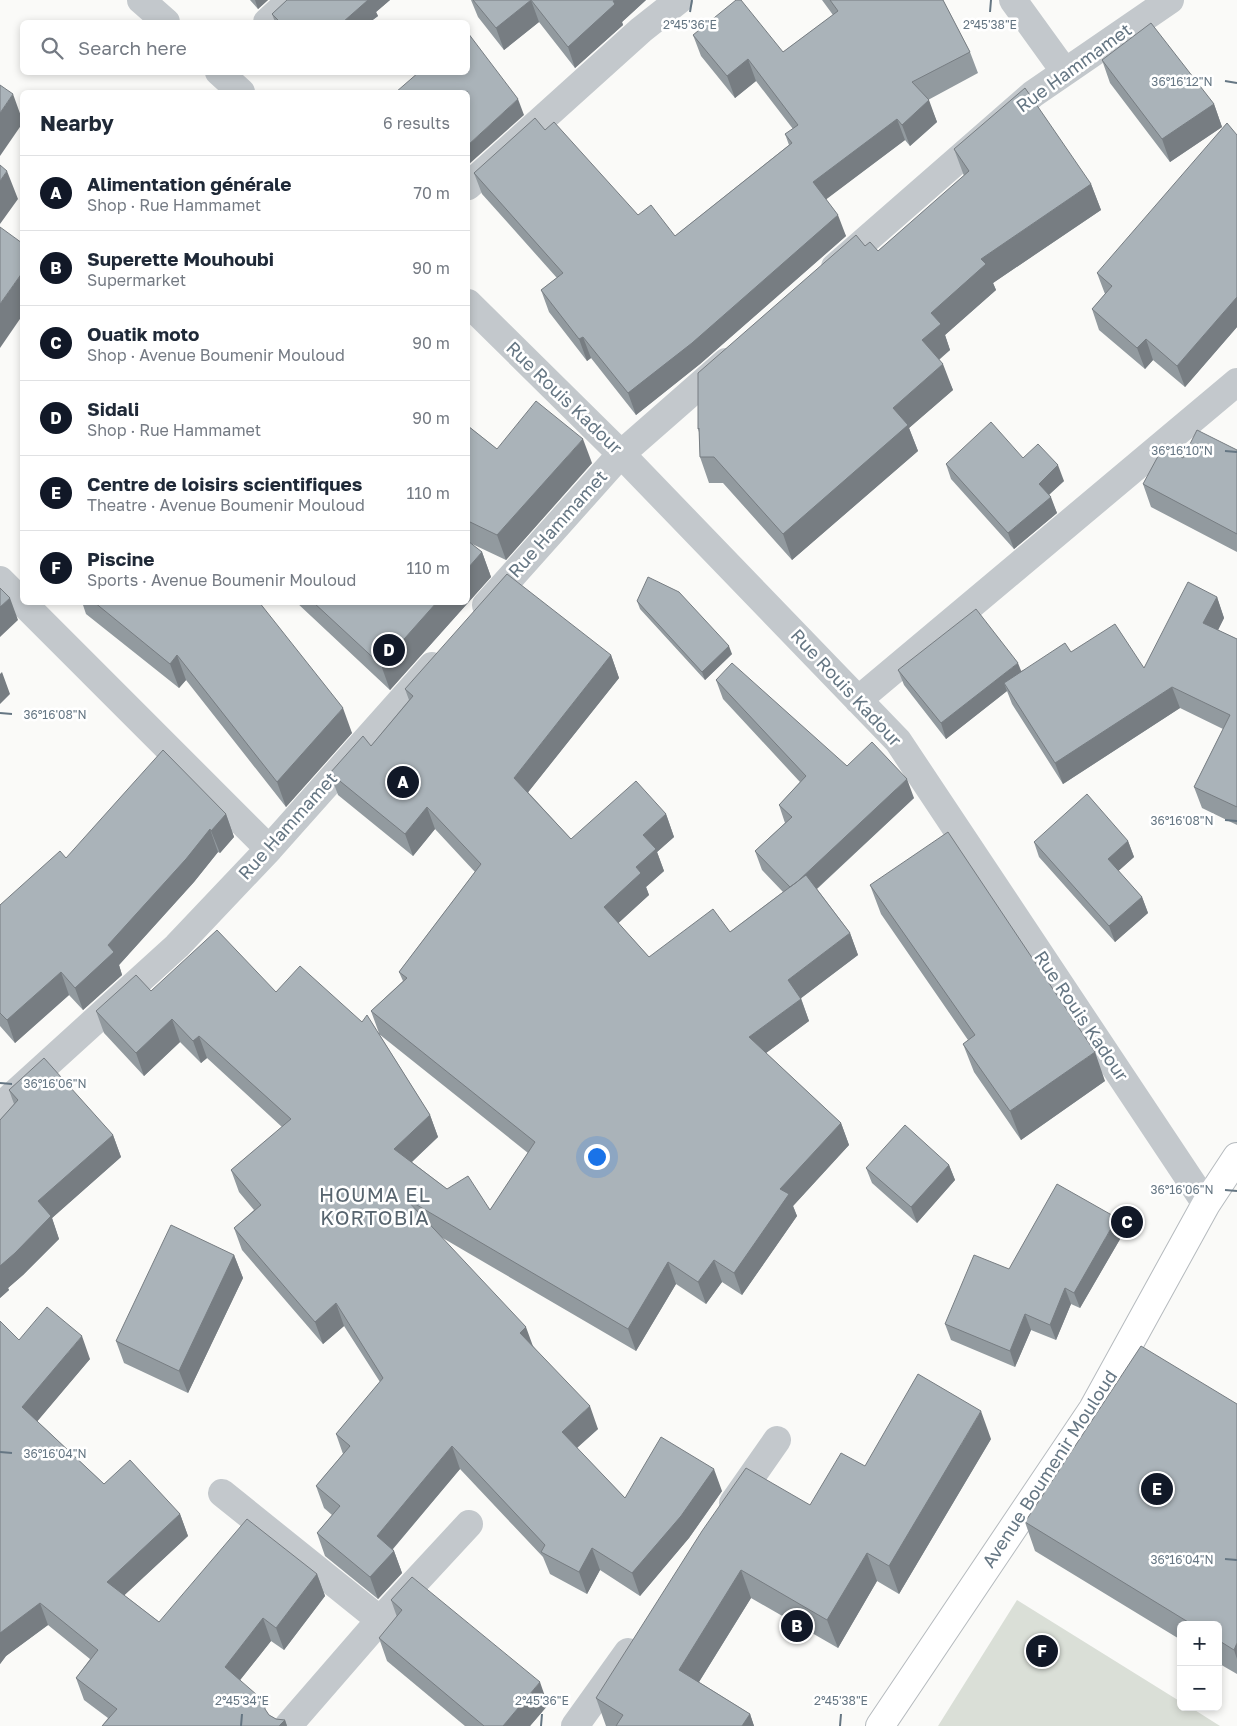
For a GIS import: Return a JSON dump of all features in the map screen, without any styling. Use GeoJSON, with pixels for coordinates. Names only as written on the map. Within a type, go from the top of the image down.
{"type":"FeatureCollection","features":[{"type":"Feature","properties":{"kind":"main road","name":"Avenue Boumenir Mouloud"},"geometry":{"type":"LineString","coordinates":[[880,1726],[1093,1409],[1206,1204],[1237,1157]]}},
{"type":"Feature","properties":{"kind":"street"},"geometry":{"type":"LineString","coordinates":[[141,0],[164,20]]}},
{"type":"Feature","properties":{"kind":"street"},"geometry":{"type":"LineString","coordinates":[[269,20],[292,0]]}},
{"type":"Feature","properties":{"kind":"street"},"geometry":{"type":"LineString","coordinates":[[470,184],[642,30],[679,0]]}},
{"type":"Feature","properties":{"kind":"street"},"geometry":{"type":"LineString","coordinates":[[1013,0],[1066,72]]}},
{"type":"Feature","properties":{"kind":"street","name":"Rue Hammamet"},"geometry":{"type":"LineString","coordinates":[[816,284],[1033,94],[1170,0]]}},
{"type":"Feature","properties":{"kind":"street"},"geometry":{"type":"LineString","coordinates":[[222,75],[239,90]]}},
{"type":"Feature","properties":{"kind":"street","name":"Rue Rouis Kadour"},"geometry":{"type":"LineString","coordinates":[[470,305],[621,454],[898,740],[1206,1204]]}},
{"type":"Feature","properties":{"kind":"street","name":"Rue Hammamet"},"geometry":{"type":"LineString","coordinates":[[468,625],[621,454],[741,349]]}},
{"type":"Feature","properties":{"kind":"street"},"geometry":{"type":"LineString","coordinates":[[858,700],[1237,382]]}},
{"type":"Feature","properties":{"kind":"street"},"geometry":{"type":"LineString","coordinates":[[0,580],[20,600]]}},
{"type":"Feature","properties":{"kind":"street"},"geometry":{"type":"LineString","coordinates":[[25,605],[269,849]]}},
{"type":"Feature","properties":{"kind":"street","name":"Rue Hammamet"},"geometry":{"type":"LineString","coordinates":[[0,1107],[177,946],[269,849],[448,648]]}},
{"type":"Feature","properties":{"kind":"street"},"geometry":{"type":"LineString","coordinates":[[720,1521],[777,1440]]}},
{"type":"Feature","properties":{"kind":"street"},"geometry":{"type":"LineString","coordinates":[[222,1493],[380,1620]]}},
{"type":"Feature","properties":{"kind":"street"},"geometry":{"type":"LineString","coordinates":[[288,1726],[380,1620],[469,1524]]}},
{"type":"Feature","properties":{"kind":"street"},"geometry":{"type":"LineString","coordinates":[[574,1726],[640,1634]]}},
{"type":"Feature","properties":{"kind":"shaded area"},"geometry":{"type":"Polygon","coordinates":[[[1017,1600],[1177,1700],[1177,1711],[1196,1711],[1220,1726],[938,1726],[1017,1600]]]}},
{"type":"Feature","properties":{"kind":"building"},"geometry":{"type":"Polygon","coordinates":[[[287,0],[368,0],[345,20],[278,20],[272,14],[287,0]]]}},
{"type":"Feature","properties":{"kind":"building"},"geometry":{"type":"Polygon","coordinates":[[[473,0],[531,0],[496,28],[473,0]]]}},
{"type":"Feature","properties":{"kind":"building"},"geometry":{"type":"Polygon","coordinates":[[[531,0],[615,0],[613,1],[615,4],[568,47],[531,0]]]}},
{"type":"Feature","properties":{"kind":"building"},"geometry":{"type":"Polygon","coordinates":[[[736,0],[741,0],[783,52],[838,11],[830,0],[943,0],[970,52],[912,82],[929,100],[902,125],[897,119],[813,182],[838,215],[692,343],[628,393],[583,337],[579,339],[541,290],[563,273],[474,173],[535,118],[545,130],[554,122],[638,215],[651,205],[675,236],[792,143],[785,134],[798,125],[748,59],[727,76],[693,35],[736,0]]]}},
{"type":"Feature","properties":{"kind":"building"},"geometry":{"type":"Polygon","coordinates":[[[1151,23],[1214,104],[1162,139],[1102,60],[1151,23]]]}},
{"type":"Feature","properties":{"kind":"building"},"geometry":{"type":"Polygon","coordinates":[[[470,36],[518,99],[470,143],[470,90],[398,90],[416,75],[470,75],[470,36]]]}},
{"type":"Feature","properties":{"kind":"building"},"geometry":{"type":"Polygon","coordinates":[[[0,85],[13,94],[0,113],[0,85]]]}},
{"type":"Feature","properties":{"kind":"building"},"geometry":{"type":"Polygon","coordinates":[[[1025,88],[1091,184],[981,259],[986,264],[931,313],[941,324],[922,340],[943,364],[893,408],[908,425],[783,534],[714,457],[700,457],[698,373],[856,235],[865,246],[870,242],[878,251],[969,171],[954,149],[1025,88]]]}},
{"type":"Feature","properties":{"kind":"building"},"geometry":{"type":"Polygon","coordinates":[[[1227,123],[1237,135],[1237,297],[1177,366],[1146,339],[1137,348],[1092,309],[1112,286],[1097,273],[1227,123]]]}},
{"type":"Feature","properties":{"kind":"building"},"geometry":{"type":"Polygon","coordinates":[[[0,165],[7,171],[0,181],[0,165]]]}},
{"type":"Feature","properties":{"kind":"building"},"geometry":{"type":"Polygon","coordinates":[[[0,227],[20,242],[20,276],[0,304],[0,227]]]}},
{"type":"Feature","properties":{"kind":"building"},"geometry":{"type":"Polygon","coordinates":[[[536,401],[583,439],[497,535],[470,522],[470,428],[497,449],[536,401]]]}},
{"type":"Feature","properties":{"kind":"building"},"geometry":{"type":"Polygon","coordinates":[[[991,422],[1023,458],[1038,444],[1058,465],[1039,484],[1051,497],[1008,533],[946,464],[991,422]]]}},
{"type":"Feature","properties":{"kind":"building"},"geometry":{"type":"Polygon","coordinates":[[[1197,430],[1237,450],[1237,534],[1143,484],[1163,447],[1183,458],[1197,430]]]}},
{"type":"Feature","properties":{"kind":"building"},"geometry":{"type":"Polygon","coordinates":[[[470,543],[482,552],[470,566],[470,543]]]}},
{"type":"Feature","properties":{"kind":"building"},"geometry":{"type":"Polygon","coordinates":[[[507,574],[611,655],[514,778],[571,839],[636,781],[666,814],[643,835],[656,849],[636,867],[641,873],[604,907],[649,957],[713,909],[730,932],[806,875],[850,933],[788,980],[801,999],[749,1037],[841,1123],[780,1189],[789,1194],[734,1273],[714,1260],[698,1282],[668,1262],[628,1329],[405,1198],[526,1327],[520,1333],[590,1406],[562,1432],[625,1498],[661,1437],[714,1469],[681,1516],[632,1573],[592,1548],[579,1572],[541,1552],[545,1545],[452,1446],[377,1536],[394,1551],[370,1577],[317,1533],[340,1506],[316,1486],[350,1446],[336,1434],[383,1378],[336,1303],[315,1322],[234,1228],[261,1205],[231,1170],[291,1119],[199,1036],[193,1041],[172,1019],[136,1053],[96,1011],[136,975],[151,991],[217,930],[276,992],[300,966],[362,1022],[367,1015],[430,1115],[394,1149],[447,1189],[468,1176],[490,1210],[535,1142],[371,1011],[407,978],[399,972],[481,864],[427,807],[405,834],[330,773],[363,736],[371,746],[413,696],[405,689],[507,574]]]}},
{"type":"Feature","properties":{"kind":"building"},"geometry":{"type":"Polygon","coordinates":[[[648,577],[679,592],[729,646],[702,672],[637,601],[648,577]]]}},
{"type":"Feature","properties":{"kind":"building"},"geometry":{"type":"Polygon","coordinates":[[[1188,582],[1217,597],[1203,623],[1237,639],[1237,807],[1194,787],[1230,715],[1172,687],[1055,763],[1004,683],[1065,643],[1071,652],[1115,624],[1144,668],[1188,582]]]}},
{"type":"Feature","properties":{"kind":"building"},"geometry":{"type":"Polygon","coordinates":[[[0,588],[10,598],[0,607],[0,588]]]}},
{"type":"Feature","properties":{"kind":"building"},"geometry":{"type":"Polygon","coordinates":[[[98,605],[261,605],[343,708],[277,782],[177,655],[170,664],[98,605]]]}},
{"type":"Feature","properties":{"kind":"building"},"geometry":{"type":"Polygon","coordinates":[[[316,605],[434,605],[381,665],[316,605]]]}},
{"type":"Feature","properties":{"kind":"building"},"geometry":{"type":"Polygon","coordinates":[[[976,609],[1018,663],[941,723],[898,670],[976,609]]]}},
{"type":"Feature","properties":{"kind":"building"},"geometry":{"type":"Polygon","coordinates":[[[732,663],[847,766],[872,742],[907,779],[790,887],[755,851],[792,817],[779,805],[806,776],[716,680],[732,663]]]}},
{"type":"Feature","properties":{"kind":"building"},"geometry":{"type":"Polygon","coordinates":[[[163,750],[226,814],[211,831],[210,829],[186,859],[108,945],[114,952],[75,988],[61,972],[7,1020],[0,1013],[0,905],[60,851],[66,858],[163,750]]]}},
{"type":"Feature","properties":{"kind":"building"},"geometry":{"type":"Polygon","coordinates":[[[1087,794],[1128,841],[1108,859],[1142,897],[1109,926],[1034,842],[1087,794]]]}},
{"type":"Feature","properties":{"kind":"building"},"geometry":{"type":"Polygon","coordinates":[[[948,832],[1095,1052],[1010,1111],[963,1044],[975,1035],[870,885],[948,832]]]}},
{"type":"Feature","properties":{"kind":"building"},"geometry":{"type":"Polygon","coordinates":[[[44,1058],[113,1135],[38,1201],[51,1216],[0,1266],[0,1120],[18,1100],[9,1090],[44,1058]]]}},
{"type":"Feature","properties":{"kind":"building"},"geometry":{"type":"Polygon","coordinates":[[[905,1125],[949,1165],[911,1207],[866,1168],[905,1125]]]}},
{"type":"Feature","properties":{"kind":"building"},"geometry":{"type":"Polygon","coordinates":[[[1057,1184],[1117,1218],[1074,1293],[1065,1288],[1050,1325],[1025,1314],[1010,1351],[945,1324],[974,1255],[1009,1269],[1057,1184]]]}},
{"type":"Feature","properties":{"kind":"building"},"geometry":{"type":"Polygon","coordinates":[[[171,1225],[234,1255],[179,1371],[116,1341],[171,1225]]]}},
{"type":"Feature","properties":{"kind":"building"},"geometry":{"type":"Polygon","coordinates":[[[47,1307],[82,1336],[22,1407],[104,1484],[130,1460],[180,1514],[107,1582],[159,1622],[247,1519],[317,1574],[276,1628],[263,1618],[225,1667],[265,1702],[265,1709],[269,1715],[276,1719],[285,1720],[279,1726],[102,1726],[117,1709],[76,1678],[98,1650],[40,1603],[0,1633],[0,1321],[19,1340],[47,1307]]]}},
{"type":"Feature","properties":{"kind":"building"},"geometry":{"type":"Polygon","coordinates":[[[1141,1346],[1237,1404],[1237,1643],[1234,1650],[1222,1642],[1222,1621],[1186,1621],[1025,1522],[1141,1346]]]}},
{"type":"Feature","properties":{"kind":"building"},"geometry":{"type":"Polygon","coordinates":[[[918,1374],[981,1411],[889,1566],[867,1553],[827,1620],[741,1570],[679,1670],[750,1714],[742,1726],[616,1726],[623,1715],[596,1698],[702,1531],[746,1468],[810,1505],[841,1453],[865,1466],[918,1374]]]}},
{"type":"Feature","properties":{"kind":"building"},"geometry":{"type":"Polygon","coordinates":[[[412,1577],[540,1682],[503,1726],[484,1726],[379,1638],[402,1610],[391,1600],[412,1577]]]}},
{"type":"Feature","properties":{"kind":"place","name":"Sidali"},"geometry":{"type":"Point","coordinates":[389,650]}},
{"type":"Feature","properties":{"kind":"place","name":"Alimentation générale"},"geometry":{"type":"Point","coordinates":[403,782]}},
{"type":"Feature","properties":{"kind":"place","name":"Ouatik moto"},"geometry":{"type":"Point","coordinates":[1127,1222]}},
{"type":"Feature","properties":{"kind":"place","name":"Centre de loisirs scientifiques"},"geometry":{"type":"Point","coordinates":[1157,1489]}},
{"type":"Feature","properties":{"kind":"place","name":"Superette Mouhoubi"},"geometry":{"type":"Point","coordinates":[797,1626]}},
{"type":"Feature","properties":{"kind":"place","name":"Piscine"},"geometry":{"type":"Point","coordinates":[1042,1651]}},
{"type":"Feature","properties":{"kind":"district","name":"HOUMA EL KORTOBIA"},"geometry":{"type":"Point","coordinates":[375,1206]}}]}
